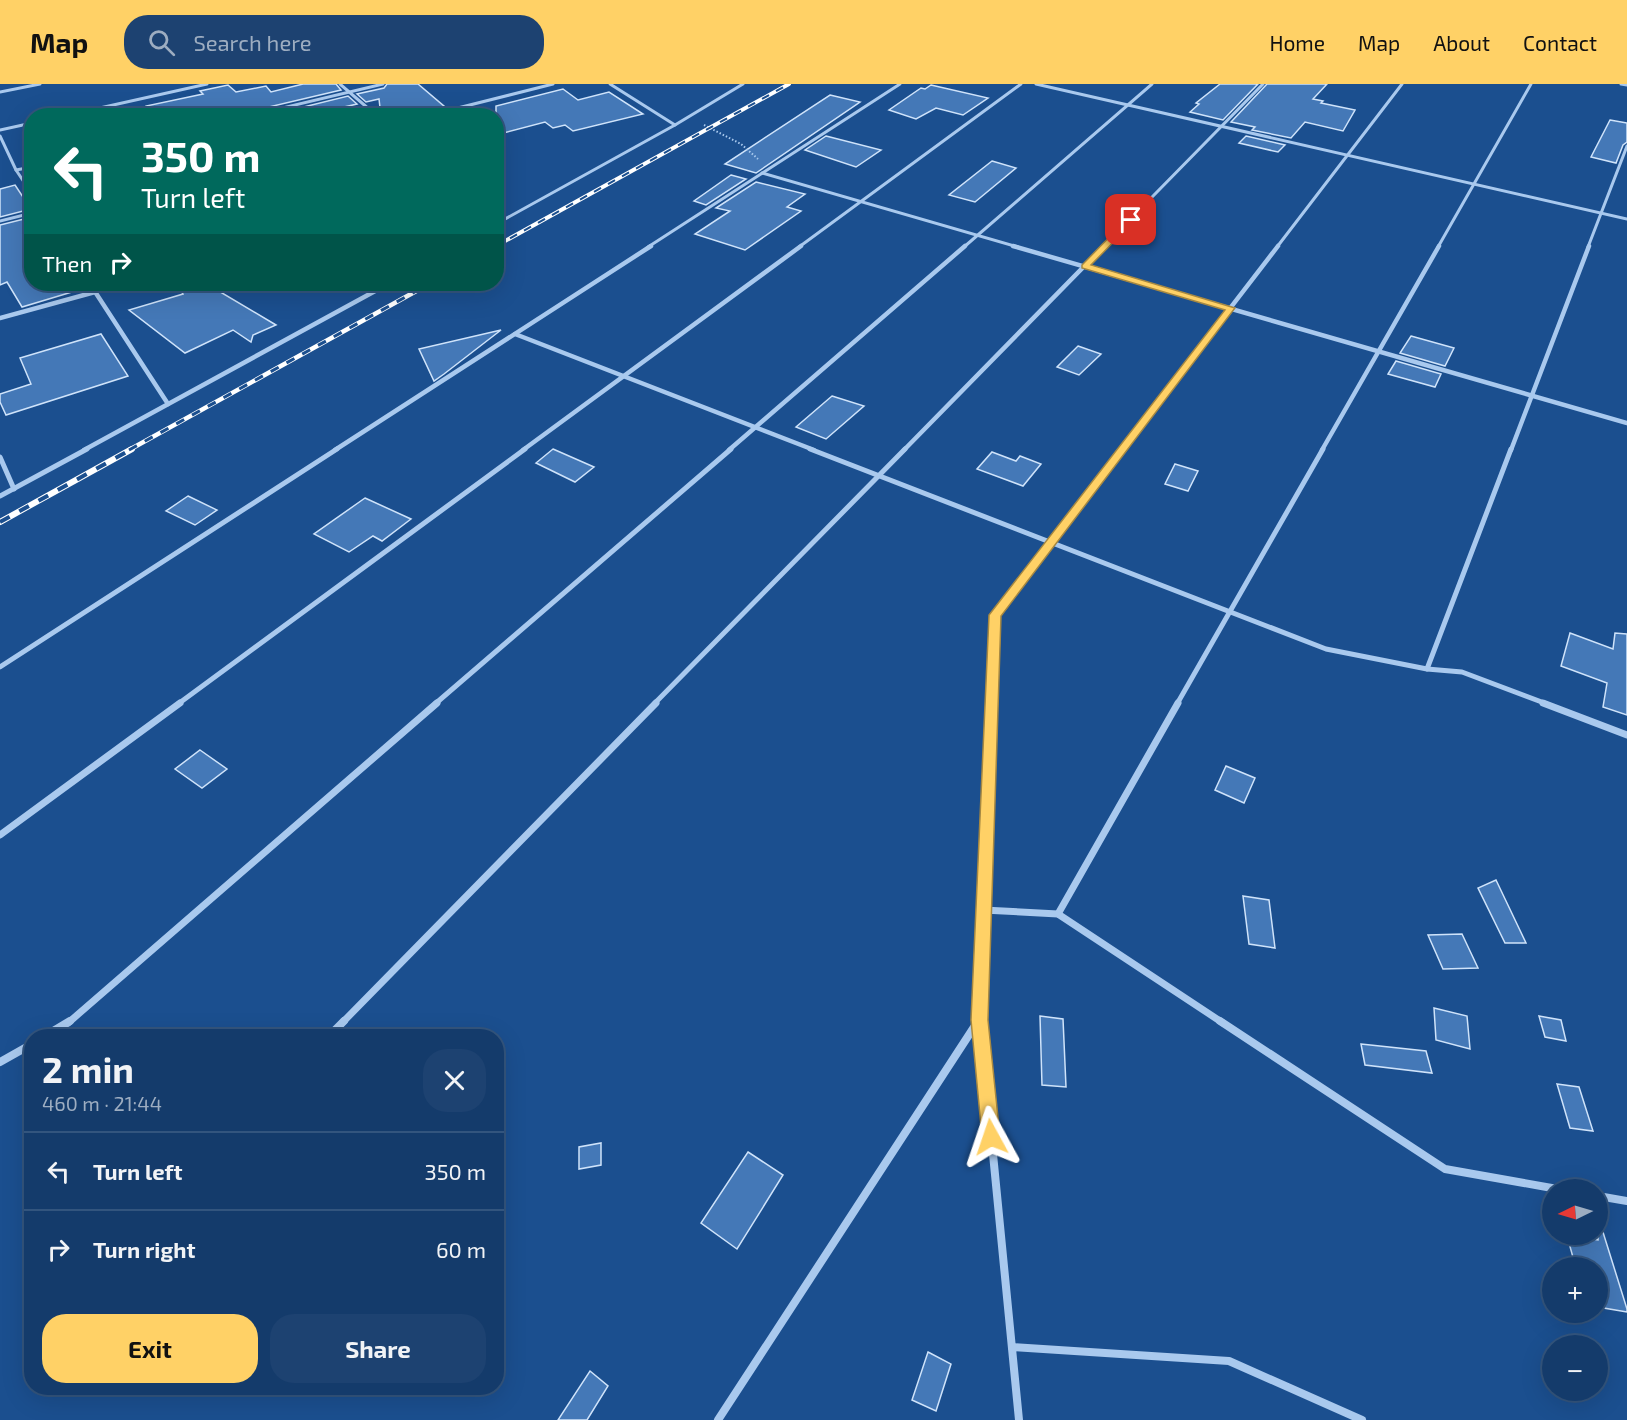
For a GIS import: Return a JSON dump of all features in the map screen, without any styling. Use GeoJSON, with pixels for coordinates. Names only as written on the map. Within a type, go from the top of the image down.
{"type":"FeatureCollection","features":[{"type":"Feature","properties":{"kind":"street"},"geometry":{"type":"LineString","coordinates":[[0,92],[40,84]]}},
{"type":"Feature","properties":{"kind":"street"},"geometry":{"type":"LineString","coordinates":[[100,108],[207,84]]}},
{"type":"Feature","properties":{"kind":"street"},"geometry":{"type":"LineString","coordinates":[[340,84],[367,108]]}},
{"type":"Feature","properties":{"kind":"street"},"geometry":{"type":"LineString","coordinates":[[282,108],[383,84]]}},
{"type":"Feature","properties":{"kind":"street"},"geometry":{"type":"LineString","coordinates":[[458,108],[553,84]]}},
{"type":"Feature","properties":{"kind":"street"},"geometry":{"type":"LineString","coordinates":[[610,84],[675,125]]}},
{"type":"Feature","properties":{"kind":"street"},"geometry":{"type":"LineString","coordinates":[[504,220],[686,119],[743,84]]}},
{"type":"Feature","properties":{"kind":"street"},"geometry":{"type":"LineString","coordinates":[[0,667],[900,84]]}},
{"type":"Feature","properties":{"kind":"street"},"geometry":{"type":"LineString","coordinates":[[0,835],[1021,84]]}},
{"type":"Feature","properties":{"kind":"street"},"geometry":{"type":"LineString","coordinates":[[1036,84],[1627,219]]}},
{"type":"Feature","properties":{"kind":"street"},"geometry":{"type":"LineString","coordinates":[[58,1029],[1152,84]]}},
{"type":"Feature","properties":{"kind":"street"},"geometry":{"type":"LineString","coordinates":[[336,1029],[1263,84]]}},
{"type":"Feature","properties":{"kind":"street"},"geometry":{"type":"LineString","coordinates":[[1019,1420],[980,1020],[995,615],[1402,84]]}},
{"type":"Feature","properties":{"kind":"street"},"geometry":{"type":"LineString","coordinates":[[1058,914],[1531,84]]}},
{"type":"Feature","properties":{"kind":"street"},"geometry":{"type":"LineString","coordinates":[[1621,84],[1627,85]]}},
{"type":"Feature","properties":{"kind":"street"},"geometry":{"type":"LineString","coordinates":[[0,130],[24,125]]}},
{"type":"Feature","properties":{"kind":"street"},"geometry":{"type":"LineString","coordinates":[[0,136],[24,182]]}},
{"type":"Feature","properties":{"kind":"street"},"geometry":{"type":"LineString","coordinates":[[1426,669],[1627,146]]}},
{"type":"Feature","properties":{"kind":"street"},"geometry":{"type":"LineString","coordinates":[[16,170],[24,168]]}},
{"type":"Feature","properties":{"kind":"street"},"geometry":{"type":"LineString","coordinates":[[762,173],[1627,423]]}},
{"type":"Feature","properties":{"kind":"street"},"geometry":{"type":"LineString","coordinates":[[0,221],[24,215]]}},
{"type":"Feature","properties":{"kind":"street"},"geometry":{"type":"LineString","coordinates":[[0,496],[374,291]]}},
{"type":"Feature","properties":{"kind":"street"},"geometry":{"type":"LineString","coordinates":[[0,318],[95,292],[168,404]]}},
{"type":"Feature","properties":{"kind":"street"},"geometry":{"type":"LineString","coordinates":[[515,334],[1326,649],[1426,669],[1462,672],[1627,735]]}},
{"type":"Feature","properties":{"kind":"street"},"geometry":{"type":"LineString","coordinates":[[0,457],[14,489]]}},
{"type":"Feature","properties":{"kind":"street"},"geometry":{"type":"LineString","coordinates":[[983,910],[1058,914],[1445,1168],[1542,1186]]}},
{"type":"Feature","properties":{"kind":"street"},"geometry":{"type":"LineString","coordinates":[[718,1420],[980,1020]]}},
{"type":"Feature","properties":{"kind":"street"},"geometry":{"type":"LineString","coordinates":[[0,1062],[24,1048]]}},
{"type":"Feature","properties":{"kind":"street"},"geometry":{"type":"LineString","coordinates":[[1608,1198],[1627,1201]]}},
{"type":"Feature","properties":{"kind":"street"},"geometry":{"type":"LineString","coordinates":[[1011,1347],[1229,1362],[1362,1420]]}},
{"type":"Feature","properties":{"kind":"path"},"geometry":{"type":"LineString","coordinates":[[686,119],[711,127],[741,144],[771,168]]}},
{"type":"Feature","properties":{"kind":"building"},"geometry":{"type":"Polygon","coordinates":[[[303,84],[336,84],[341,90],[265,108],[146,108],[146,106],[203,94],[200,91],[228,85],[236,92],[266,86],[271,92],[303,84]]]}},
{"type":"Feature","properties":{"kind":"building"},"geometry":{"type":"Polygon","coordinates":[[[387,84],[418,84],[445,107],[380,108],[379,99],[366,102],[357,94],[384,88],[387,84]]]}},
{"type":"Feature","properties":{"kind":"building"},"geometry":{"type":"Polygon","coordinates":[[[1220,84],[1258,84],[1223,120],[1190,112],[1199,104],[1196,103],[1220,84]]]}},
{"type":"Feature","properties":{"kind":"building"},"geometry":{"type":"Polygon","coordinates":[[[1267,84],[1327,84],[1313,99],[1323,101],[1321,103],[1355,110],[1343,131],[1305,122],[1291,138],[1252,130],[1255,127],[1231,122],[1267,84]]]}},
{"type":"Feature","properties":{"kind":"building"},"geometry":{"type":"Polygon","coordinates":[[[931,85],[988,98],[963,115],[936,108],[916,119],[889,110],[921,88],[925,89],[931,85]]]}},
{"type":"Feature","properties":{"kind":"building"},"geometry":{"type":"Polygon","coordinates":[[[563,89],[578,100],[609,92],[643,114],[573,131],[565,125],[553,128],[545,122],[504,133],[504,108],[496,108],[496,106],[563,89]]]}},
{"type":"Feature","properties":{"kind":"building"},"geometry":{"type":"Polygon","coordinates":[[[830,95],[860,102],[756,173],[725,164],[830,95]]]}},
{"type":"Feature","properties":{"kind":"building"},"geometry":{"type":"Polygon","coordinates":[[[348,96],[357,104],[340,108],[299,108],[348,96]]]}},
{"type":"Feature","properties":{"kind":"building"},"geometry":{"type":"Polygon","coordinates":[[[1610,120],[1627,123],[1627,142],[1623,145],[1616,163],[1591,157],[1610,120]]]}},
{"type":"Feature","properties":{"kind":"building"},"geometry":{"type":"Polygon","coordinates":[[[826,136],[881,150],[856,167],[805,150],[826,136]]]}},
{"type":"Feature","properties":{"kind":"building"},"geometry":{"type":"Polygon","coordinates":[[[1246,136],[1285,145],[1278,152],[1239,143],[1246,136]]]}},
{"type":"Feature","properties":{"kind":"building"},"geometry":{"type":"Polygon","coordinates":[[[992,161],[1016,168],[975,202],[949,195],[992,161]]]}},
{"type":"Feature","properties":{"kind":"building"},"geometry":{"type":"Polygon","coordinates":[[[731,175],[746,179],[706,205],[694,201],[731,175]]]}},
{"type":"Feature","properties":{"kind":"building"},"geometry":{"type":"Polygon","coordinates":[[[756,182],[805,194],[787,207],[801,211],[745,250],[695,234],[730,211],[716,208],[756,182]]]}},
{"type":"Feature","properties":{"kind":"building"},"geometry":{"type":"Polygon","coordinates":[[[15,185],[24,198],[24,211],[0,217],[0,189],[15,185]]]}},
{"type":"Feature","properties":{"kind":"building"},"geometry":{"type":"Polygon","coordinates":[[[24,219],[24,291],[75,291],[22,307],[7,282],[0,285],[0,225],[24,219]]]}},
{"type":"Feature","properties":{"kind":"building"},"geometry":{"type":"Polygon","coordinates":[[[181,291],[219,291],[276,325],[253,335],[251,342],[233,330],[185,353],[129,310],[183,294],[181,291]]]}},
{"type":"Feature","properties":{"kind":"building"},"geometry":{"type":"Polygon","coordinates":[[[501,330],[444,374],[434,381],[419,349],[501,330]]]}},
{"type":"Feature","properties":{"kind":"building"},"geometry":{"type":"Polygon","coordinates":[[[101,334],[128,376],[6,415],[0,402],[0,394],[31,384],[20,358],[101,334]]]}},
{"type":"Feature","properties":{"kind":"building"},"geometry":{"type":"Polygon","coordinates":[[[1411,336],[1454,348],[1445,366],[1400,353],[1411,336]]]}},
{"type":"Feature","properties":{"kind":"building"},"geometry":{"type":"Polygon","coordinates":[[[1078,346],[1101,354],[1079,375],[1057,367],[1078,346]]]}},
{"type":"Feature","properties":{"kind":"building"},"geometry":{"type":"Polygon","coordinates":[[[1396,361],[1441,374],[1435,387],[1388,374],[1396,361]]]}},
{"type":"Feature","properties":{"kind":"building"},"geometry":{"type":"Polygon","coordinates":[[[832,396],[864,406],[826,439],[796,427],[832,396]]]}},
{"type":"Feature","properties":{"kind":"building"},"geometry":{"type":"Polygon","coordinates":[[[553,449],[594,467],[575,482],[536,463],[553,449]]]}},
{"type":"Feature","properties":{"kind":"building"},"geometry":{"type":"Polygon","coordinates":[[[992,452],[1016,461],[1020,456],[1041,464],[1023,486],[977,469],[992,452]]]}},
{"type":"Feature","properties":{"kind":"building"},"geometry":{"type":"Polygon","coordinates":[[[1175,464],[1198,471],[1188,491],[1165,484],[1175,464]]]}},
{"type":"Feature","properties":{"kind":"building"},"geometry":{"type":"Polygon","coordinates":[[[188,496],[217,510],[195,525],[166,511],[188,496]]]}},
{"type":"Feature","properties":{"kind":"building"},"geometry":{"type":"Polygon","coordinates":[[[365,498],[411,519],[382,541],[373,536],[349,552],[314,534],[365,498]]]}},
{"type":"Feature","properties":{"kind":"building"},"geometry":{"type":"Polygon","coordinates":[[[1570,633],[1613,649],[1615,633],[1627,634],[1627,715],[1603,707],[1607,683],[1561,666],[1570,633]]]}},
{"type":"Feature","properties":{"kind":"building"},"geometry":{"type":"Polygon","coordinates":[[[200,750],[227,769],[202,788],[175,769],[200,750]]]}},
{"type":"Feature","properties":{"kind":"building"},"geometry":{"type":"Polygon","coordinates":[[[1226,766],[1255,778],[1244,803],[1215,790],[1226,766]]]}},
{"type":"Feature","properties":{"kind":"building"},"geometry":{"type":"Polygon","coordinates":[[[1496,880],[1526,943],[1505,943],[1478,888],[1496,880]]]}},
{"type":"Feature","properties":{"kind":"building"},"geometry":{"type":"Polygon","coordinates":[[[1243,896],[1269,900],[1275,948],[1249,944],[1243,896]]]}},
{"type":"Feature","properties":{"kind":"building"},"geometry":{"type":"Polygon","coordinates":[[[1462,934],[1478,968],[1443,969],[1428,935],[1462,934]]]}},
{"type":"Feature","properties":{"kind":"building"},"geometry":{"type":"Polygon","coordinates":[[[1434,1008],[1467,1016],[1470,1049],[1436,1040],[1434,1008]]]}},
{"type":"Feature","properties":{"kind":"building"},"geometry":{"type":"Polygon","coordinates":[[[1040,1016],[1063,1019],[1066,1087],[1042,1085],[1040,1016]]]}},
{"type":"Feature","properties":{"kind":"building"},"geometry":{"type":"Polygon","coordinates":[[[1539,1016],[1561,1020],[1566,1041],[1545,1037],[1539,1016]]]}},
{"type":"Feature","properties":{"kind":"building"},"geometry":{"type":"Polygon","coordinates":[[[1361,1044],[1426,1051],[1432,1073],[1365,1065],[1361,1044]]]}},
{"type":"Feature","properties":{"kind":"building"},"geometry":{"type":"Polygon","coordinates":[[[1557,1084],[1579,1087],[1593,1131],[1570,1128],[1557,1084]]]}},
{"type":"Feature","properties":{"kind":"building"},"geometry":{"type":"Polygon","coordinates":[[[601,1143],[601,1165],[579,1169],[579,1147],[601,1143]]]}},
{"type":"Feature","properties":{"kind":"building"},"geometry":{"type":"Polygon","coordinates":[[[748,1152],[783,1175],[737,1249],[701,1223],[748,1152]]]}},
{"type":"Feature","properties":{"kind":"building"},"geometry":{"type":"Polygon","coordinates":[[[1570,1245],[1607,1245],[1627,1312],[1608,1309],[1608,1257],[1573,1257],[1570,1245]]]}},
{"type":"Feature","properties":{"kind":"building"},"geometry":{"type":"Polygon","coordinates":[[[928,1352],[951,1364],[936,1411],[912,1400],[928,1352]]]}},
{"type":"Feature","properties":{"kind":"building"},"geometry":{"type":"Polygon","coordinates":[[[590,1371],[608,1386],[587,1420],[558,1420],[590,1371]]]}},
{"type":"Feature","properties":{"kind":"railway"},"geometry":{"type":"LineString","coordinates":[[504,242],[789,84]]}},
{"type":"Feature","properties":{"kind":"railway"},"geometry":{"type":"LineString","coordinates":[[129,450],[416,291]]}},
{"type":"Feature","properties":{"kind":"railway"},"geometry":{"type":"LineString","coordinates":[[0,522],[132,449]]}},
{"type":"Feature","properties":{"kind":"route"},"geometry":{"type":"LineString","coordinates":[[991,1137],[980,1020],[995,615],[1231,308],[1085,266],[1131,220]]}}]}
